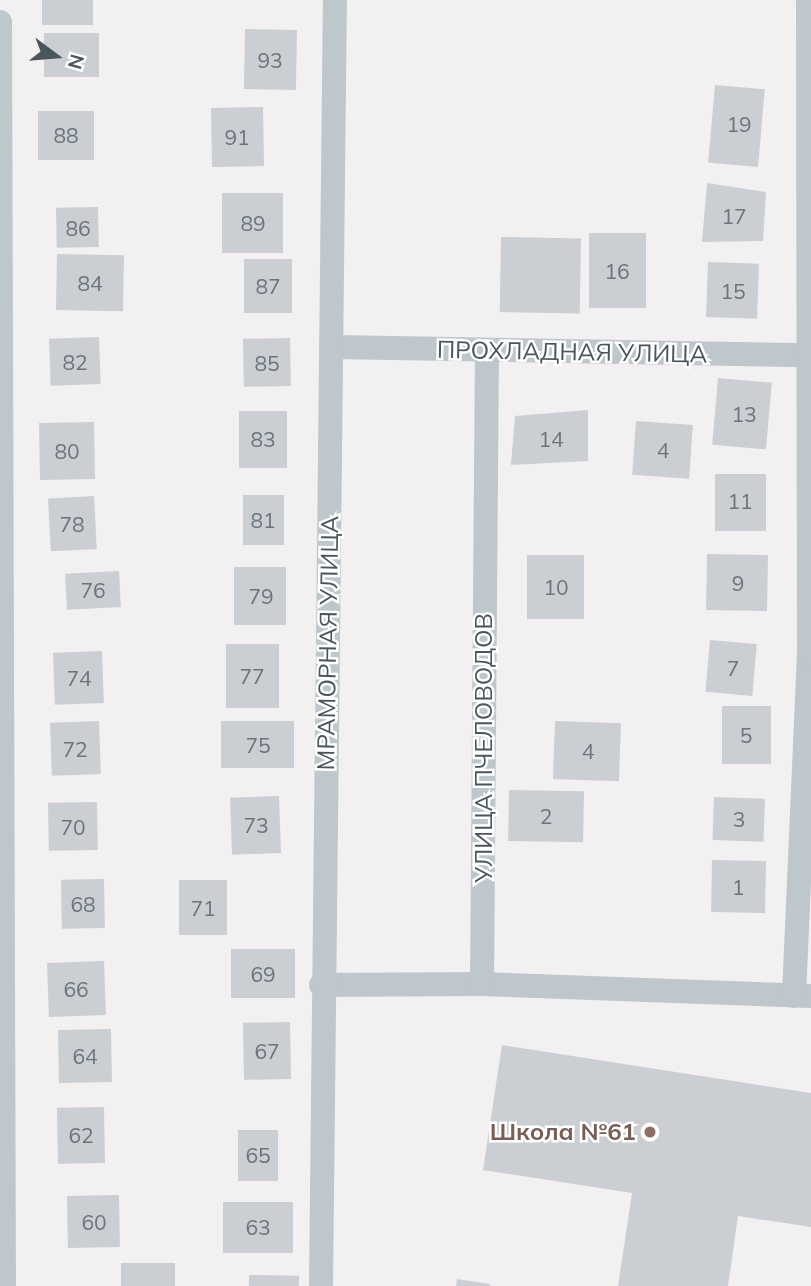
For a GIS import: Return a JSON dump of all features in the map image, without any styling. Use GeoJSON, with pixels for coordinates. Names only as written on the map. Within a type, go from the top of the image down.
{"type":"FeatureCollection","features":[{"type":"Feature","properties":{"kind":"street","name":"МРАМОРНАЯ УЛИЦА"},"geometry":{"type":"LineString","coordinates":[[321,1286],[321,985],[333,347],[335,0]]}},
{"type":"Feature","properties":{"kind":"street"},"geometry":{"type":"LineString","coordinates":[[321,985],[482,984],[803,996],[809,653],[808,0]]}},
{"type":"Feature","properties":{"kind":"street"},"geometry":{"type":"LineString","coordinates":[[0,22],[4,1286]]}},
{"type":"Feature","properties":{"kind":"street","name":"ПРОХЛАДНАЯ УЛИЦА"},"geometry":{"type":"LineString","coordinates":[[333,347],[487,352],[810,355]]}},
{"type":"Feature","properties":{"kind":"street","name":"УЛИЦА ПЧЕЛОВОДОВ"},"geometry":{"type":"LineString","coordinates":[[482,984],[487,352]]}},
{"type":"Feature","properties":{"kind":"building"},"geometry":{"type":"Polygon","coordinates":[[[42,0],[93,0],[93,25],[42,25],[42,0]]]}},
{"type":"Feature","properties":{"kind":"building"},"geometry":{"type":"Polygon","coordinates":[[[245,29],[297,30],[296,90],[244,89],[245,29]]]}},
{"type":"Feature","properties":{"kind":"building"},"geometry":{"type":"Polygon","coordinates":[[[44,33],[99,33],[99,77],[44,77],[44,33]]]}},
{"type":"Feature","properties":{"kind":"building"},"geometry":{"type":"Polygon","coordinates":[[[715,85],[765,89],[758,167],[708,163],[715,85]]]}},
{"type":"Feature","properties":{"kind":"building"},"geometry":{"type":"Polygon","coordinates":[[[263,107],[264,166],[212,167],[211,108],[263,107]]]}},
{"type":"Feature","properties":{"kind":"building"},"geometry":{"type":"Polygon","coordinates":[[[38,111],[94,111],[94,160],[38,160],[38,111]]]}},
{"type":"Feature","properties":{"kind":"building"},"geometry":{"type":"Polygon","coordinates":[[[707,183],[766,192],[763,241],[702,242],[707,183]]]}},
{"type":"Feature","properties":{"kind":"building"},"geometry":{"type":"Polygon","coordinates":[[[222,193],[283,193],[283,253],[222,253],[222,193]]]}},
{"type":"Feature","properties":{"kind":"building"},"geometry":{"type":"Polygon","coordinates":[[[98,207],[99,247],[57,248],[56,208],[98,207]]]}},
{"type":"Feature","properties":{"kind":"building"},"geometry":{"type":"Polygon","coordinates":[[[589,233],[646,233],[646,308],[589,308],[589,233]]]}},
{"type":"Feature","properties":{"kind":"building"},"geometry":{"type":"Polygon","coordinates":[[[501,237],[581,238],[580,313],[500,312],[501,237]]]}},
{"type":"Feature","properties":{"kind":"building"},"geometry":{"type":"Polygon","coordinates":[[[57,254],[124,255],[123,311],[56,310],[57,254]]]}},
{"type":"Feature","properties":{"kind":"building"},"geometry":{"type":"Polygon","coordinates":[[[244,259],[292,259],[292,313],[244,313],[244,259]]]}},
{"type":"Feature","properties":{"kind":"building"},"geometry":{"type":"Polygon","coordinates":[[[708,262],[759,264],[757,319],[706,317],[708,262]]]}},
{"type":"Feature","properties":{"kind":"building"},"geometry":{"type":"Polygon","coordinates":[[[99,337],[101,384],[51,386],[49,339],[99,337]]]}},
{"type":"Feature","properties":{"kind":"building"},"geometry":{"type":"Polygon","coordinates":[[[290,338],[291,386],[244,387],[243,339],[290,338]]]}},
{"type":"Feature","properties":{"kind":"building"},"geometry":{"type":"Polygon","coordinates":[[[718,378],[772,383],[766,449],[712,445],[718,378]]]}},
{"type":"Feature","properties":{"kind":"building"},"geometry":{"type":"Polygon","coordinates":[[[588,410],[588,461],[511,465],[515,416],[588,410]]]}},
{"type":"Feature","properties":{"kind":"building"},"geometry":{"type":"Polygon","coordinates":[[[239,411],[287,411],[287,468],[239,468],[239,411]]]}},
{"type":"Feature","properties":{"kind":"building"},"geometry":{"type":"Polygon","coordinates":[[[636,421],[693,425],[689,479],[632,475],[636,421]]]}},
{"type":"Feature","properties":{"kind":"building"},"geometry":{"type":"Polygon","coordinates":[[[94,422],[95,479],[40,480],[39,423],[94,422]]]}},
{"type":"Feature","properties":{"kind":"building"},"geometry":{"type":"Polygon","coordinates":[[[715,474],[766,474],[766,531],[715,531],[715,474]]]}},
{"type":"Feature","properties":{"kind":"building"},"geometry":{"type":"Polygon","coordinates":[[[243,495],[284,495],[284,545],[243,545],[243,495]]]}},
{"type":"Feature","properties":{"kind":"building"},"geometry":{"type":"Polygon","coordinates":[[[94,496],[97,549],[51,551],[48,498],[94,496]]]}},
{"type":"Feature","properties":{"kind":"building"},"geometry":{"type":"Polygon","coordinates":[[[707,554],[768,555],[767,611],[706,610],[707,554]]]}},
{"type":"Feature","properties":{"kind":"building"},"geometry":{"type":"Polygon","coordinates":[[[527,555],[584,555],[584,619],[527,619],[527,555]]]}},
{"type":"Feature","properties":{"kind":"building"},"geometry":{"type":"Polygon","coordinates":[[[234,567],[286,567],[286,625],[234,625],[234,567]]]}},
{"type":"Feature","properties":{"kind":"building"},"geometry":{"type":"Polygon","coordinates":[[[119,571],[121,607],[67,610],[65,574],[119,571]]]}},
{"type":"Feature","properties":{"kind":"building"},"geometry":{"type":"Polygon","coordinates":[[[710,640],[757,644],[752,696],[705,692],[710,640]]]}},
{"type":"Feature","properties":{"kind":"building"},"geometry":{"type":"Polygon","coordinates":[[[226,644],[279,644],[279,708],[226,708],[226,644]]]}},
{"type":"Feature","properties":{"kind":"building"},"geometry":{"type":"Polygon","coordinates":[[[102,651],[104,703],[55,705],[53,653],[102,651]]]}},
{"type":"Feature","properties":{"kind":"building"},"geometry":{"type":"Polygon","coordinates":[[[722,706],[771,706],[771,764],[722,764],[722,706]]]}},
{"type":"Feature","properties":{"kind":"building"},"geometry":{"type":"Polygon","coordinates":[[[99,721],[101,774],[52,776],[50,723],[99,721]]]}},
{"type":"Feature","properties":{"kind":"building"},"geometry":{"type":"Polygon","coordinates":[[[221,721],[294,721],[294,768],[221,768],[221,721]]]}},
{"type":"Feature","properties":{"kind":"building"},"geometry":{"type":"Polygon","coordinates":[[[555,721],[621,723],[619,781],[553,779],[555,721]]]}},
{"type":"Feature","properties":{"kind":"building"},"geometry":{"type":"Polygon","coordinates":[[[509,790],[584,791],[583,842],[508,841],[509,790]]]}},
{"type":"Feature","properties":{"kind":"building"},"geometry":{"type":"Polygon","coordinates":[[[279,796],[281,853],[232,855],[230,798],[279,796]]]}},
{"type":"Feature","properties":{"kind":"building"},"geometry":{"type":"Polygon","coordinates":[[[714,797],[765,799],[763,842],[712,840],[714,797]]]}},
{"type":"Feature","properties":{"kind":"building"},"geometry":{"type":"Polygon","coordinates":[[[97,802],[98,850],[49,851],[48,803],[97,802]]]}},
{"type":"Feature","properties":{"kind":"building"},"geometry":{"type":"Polygon","coordinates":[[[712,860],[766,861],[765,913],[711,912],[712,860]]]}},
{"type":"Feature","properties":{"kind":"building"},"geometry":{"type":"Polygon","coordinates":[[[104,879],[105,928],[62,929],[61,880],[104,879]]]}},
{"type":"Feature","properties":{"kind":"building"},"geometry":{"type":"Polygon","coordinates":[[[179,880],[227,880],[227,935],[179,935],[179,880]]]}},
{"type":"Feature","properties":{"kind":"building"},"geometry":{"type":"Polygon","coordinates":[[[231,949],[295,949],[295,998],[231,998],[231,949]]]}},
{"type":"Feature","properties":{"kind":"building"},"geometry":{"type":"Polygon","coordinates":[[[104,961],[106,1015],[49,1017],[47,963],[104,961]]]}},
{"type":"Feature","properties":{"kind":"building"},"geometry":{"type":"Polygon","coordinates":[[[290,1022],[291,1079],[244,1080],[243,1023],[290,1022]]]}},
{"type":"Feature","properties":{"kind":"building"},"geometry":{"type":"Polygon","coordinates":[[[111,1029],[112,1082],[59,1083],[58,1030],[111,1029]]]}},
{"type":"Feature","properties":{"kind":"building","name":"Школа №61"},"geometry":{"type":"Polygon","coordinates":[[[502,1045],[811,1093],[811,1227],[738,1216],[728,1286],[618,1286],[632,1193],[483,1170],[502,1045]]]}},
{"type":"Feature","properties":{"kind":"building"},"geometry":{"type":"Polygon","coordinates":[[[104,1107],[105,1163],[58,1164],[57,1108],[104,1107]]]}},
{"type":"Feature","properties":{"kind":"building"},"geometry":{"type":"Polygon","coordinates":[[[238,1130],[278,1130],[278,1181],[238,1181],[238,1130]]]}},
{"type":"Feature","properties":{"kind":"building"},"geometry":{"type":"Polygon","coordinates":[[[119,1195],[120,1247],[68,1248],[67,1196],[119,1195]]]}},
{"type":"Feature","properties":{"kind":"building"},"geometry":{"type":"Polygon","coordinates":[[[223,1202],[293,1202],[293,1253],[223,1253],[223,1202]]]}},
{"type":"Feature","properties":{"kind":"building"},"geometry":{"type":"Polygon","coordinates":[[[121,1263],[175,1263],[175,1286],[121,1286],[121,1263]]]}},
{"type":"Feature","properties":{"kind":"building"},"geometry":{"type":"Polygon","coordinates":[[[249,1275],[299,1276],[299,1286],[249,1286],[249,1275]]]}},
{"type":"Feature","properties":{"kind":"building"},"geometry":{"type":"Polygon","coordinates":[[[457,1279],[490,1284],[490,1286],[456,1286],[457,1279]]]}},
{"type":"Feature","properties":{"kind":"place","name":"Школа №61"},"geometry":{"type":"Point","coordinates":[650,1132]}}]}
